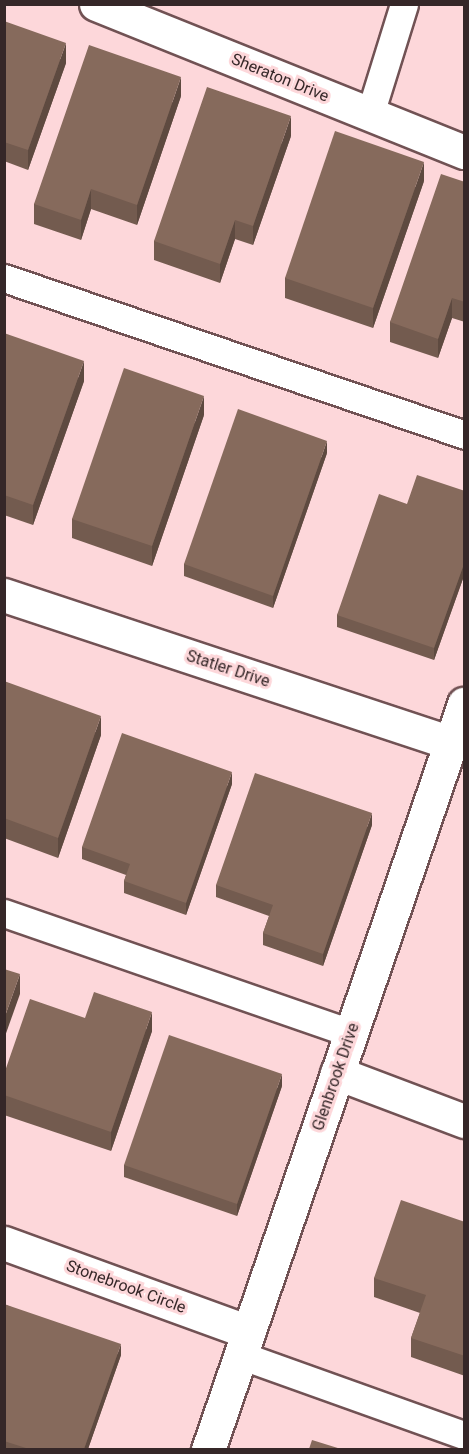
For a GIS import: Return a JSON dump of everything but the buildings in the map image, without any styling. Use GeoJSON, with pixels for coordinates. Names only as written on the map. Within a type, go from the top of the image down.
{"type":"FeatureCollection","features":[{"type":"Feature","properties":{"kind":"street","name":"Sheraton Drive"},"geometry":{"type":"LineString","coordinates":[[96,4],[465,152]]}},
{"type":"Feature","properties":{"kind":"street","name":"Statler Drive"},"geometry":{"type":"LineString","coordinates":[[4,595],[451,743]]}},
{"type":"Feature","properties":{"kind":"street","name":"Glenbrook Drive"},"geometry":{"type":"LineString","coordinates":[[208,1449],[465,704]]}},
{"type":"Feature","properties":{"kind":"street"},"geometry":{"type":"LineString","coordinates":[[337,1073],[465,1121]]}},
{"type":"Feature","properties":{"kind":"street","name":"Stonebrook Circle"},"geometry":{"type":"LineString","coordinates":[[4,1243],[244,1344]]}},
{"type":"Feature","properties":{"kind":"lane"},"geometry":{"type":"LineString","coordinates":[[370,114],[404,4]]}},
{"type":"Feature","properties":{"kind":"lane"},"geometry":{"type":"LineString","coordinates":[[4,278],[465,435]]}},
{"type":"Feature","properties":{"kind":"lane"},"geometry":{"type":"LineString","coordinates":[[4,913],[351,1033]]}},
{"type":"Feature","properties":{"kind":"lane"},"geometry":{"type":"LineString","coordinates":[[244,1344],[465,1434]]}}]}
